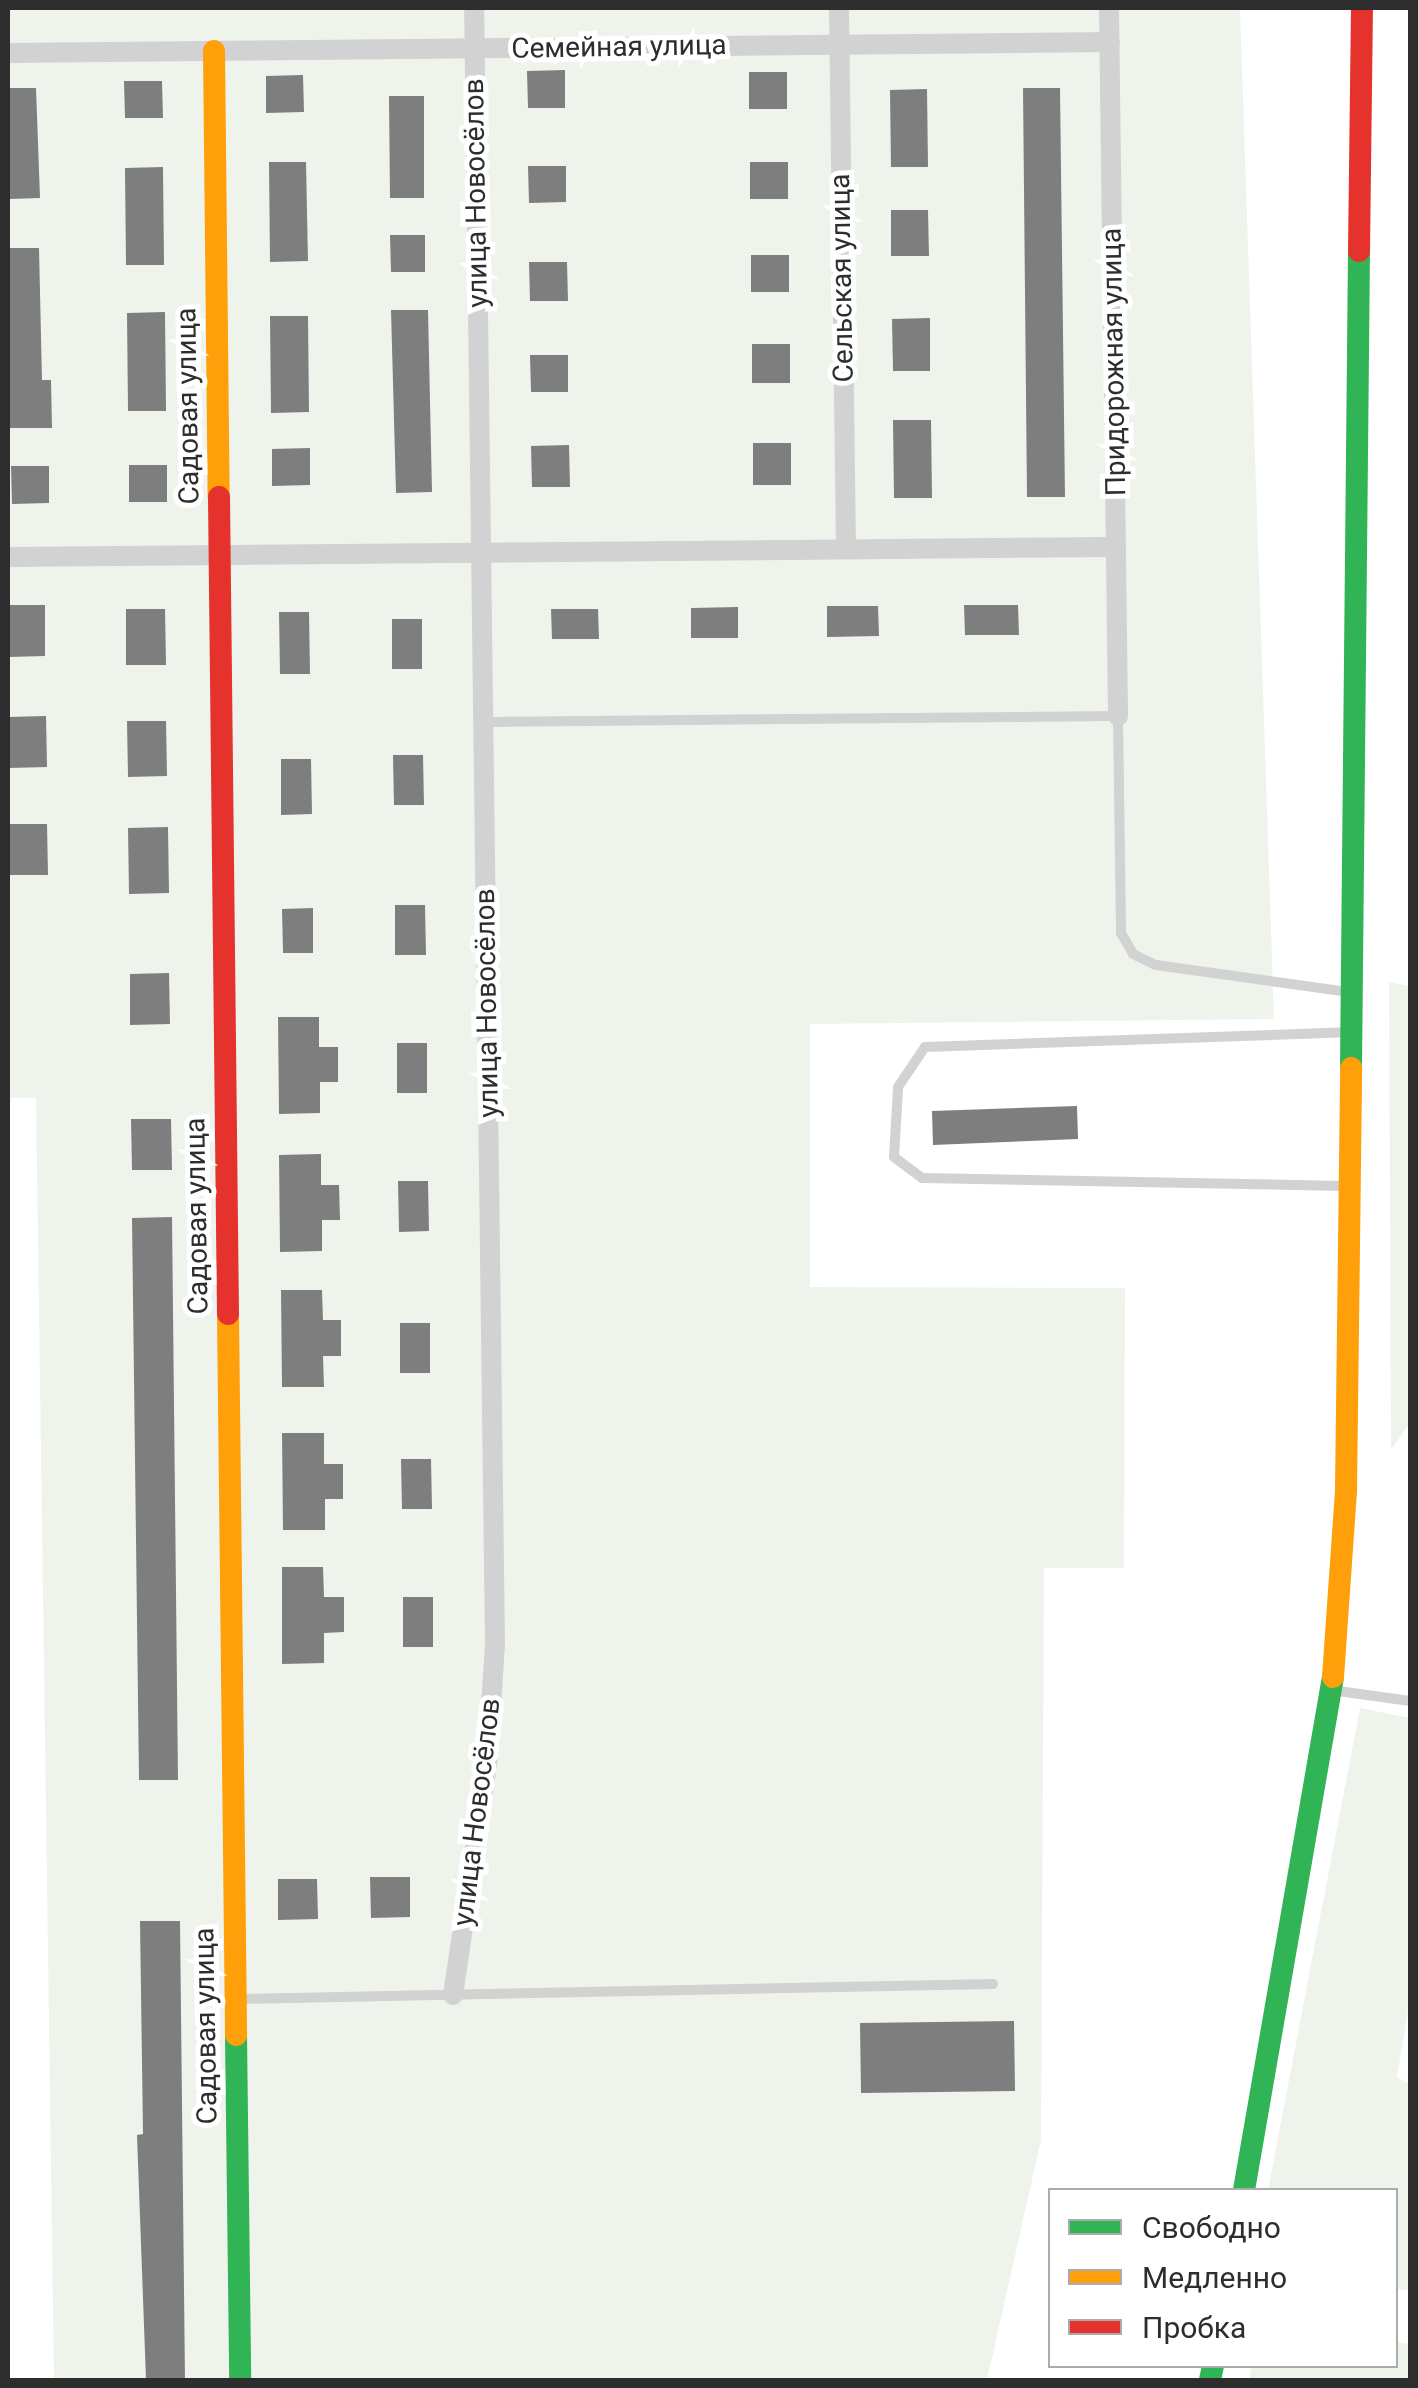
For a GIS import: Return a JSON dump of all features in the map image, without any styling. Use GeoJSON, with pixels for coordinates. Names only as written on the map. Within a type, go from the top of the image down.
{"type":"FeatureCollection","features":[{"type":"Feature","properties":{"kind":"street","name":"улица Новосёлов"},"geometry":{"type":"LineString","coordinates":[[452,1995],[486,1765],[495,1645],[474,8]]}},
{"type":"Feature","properties":{"kind":"street","name":"Сельская улица"},"geometry":{"type":"LineString","coordinates":[[839,8],[846,549]]}},
{"type":"Feature","properties":{"kind":"street","name":"Придорожная улица"},"geometry":{"type":"LineString","coordinates":[[1109,8],[1118,716]]}},
{"type":"Feature","properties":{"kind":"street"},"geometry":{"type":"LineString","coordinates":[[1244,2188],[1332,1690],[1346,1491],[1362,8]]}},
{"type":"Feature","properties":{"kind":"street","name":"Семейная улица"},"geometry":{"type":"LineString","coordinates":[[8,53],[1110,42]]}},
{"type":"Feature","properties":{"kind":"street","name":"Садовая улица"},"geometry":{"type":"LineString","coordinates":[[214,50],[240,2380]]}},
{"type":"Feature","properties":{"kind":"street"},"geometry":{"type":"LineString","coordinates":[[8,557],[1116,546]]}},
{"type":"Feature","properties":{"kind":"lane"},"geometry":{"type":"LineString","coordinates":[[483,722],[1118,716],[1121,933],[1132,954],[1156,964],[1352,993]]}},
{"type":"Feature","properties":{"kind":"lane"},"geometry":{"type":"LineString","coordinates":[[1352,1031],[925,1046],[898,1087],[894,1157],[922,1178],[1352,1186]]}},
{"type":"Feature","properties":{"kind":"lane"},"geometry":{"type":"LineString","coordinates":[[1332,1690],[1410,1700]]}},
{"type":"Feature","properties":{"kind":"lane"},"geometry":{"type":"LineString","coordinates":[[236,2000],[993,1984]]}},
{"type":"Feature","properties":{"kind":"shaded area"},"geometry":{"type":"Polygon","coordinates":[[[8,8],[1240,8],[1274,1019],[810,1024],[810,1287],[1125,1288],[1124,1568],[1044,1568],[1041,2140],[987,2380],[54,2380],[36,1098],[8,1098],[8,8]]]}},
{"type":"Feature","properties":{"kind":"shaded area"},"geometry":{"type":"Polygon","coordinates":[[[1389,982],[1410,986],[1410,1423],[1391,1450],[1389,982]]]}},
{"type":"Feature","properties":{"kind":"shaded area"},"geometry":{"type":"Polygon","coordinates":[[[1360,1708],[1410,1718],[1410,1999],[1397,2077],[1410,2084],[1410,2290],[1398,2289],[1398,2188],[1268,2188],[1360,1708]]]}},
{"type":"Feature","properties":{"kind":"shaded area"},"geometry":{"type":"Polygon","coordinates":[[[1398,2342],[1410,2344],[1410,2380],[1249,2380],[1252,2368],[1398,2368],[1398,2342]]]}},
{"type":"Feature","properties":{"kind":"building"},"geometry":{"type":"Polygon","coordinates":[[[565,70],[565,108],[528,108],[527,71],[565,70]]]}},
{"type":"Feature","properties":{"kind":"building"},"geometry":{"type":"Polygon","coordinates":[[[749,72],[787,72],[787,109],[749,109],[749,72]]]}},
{"type":"Feature","properties":{"kind":"building"},"geometry":{"type":"Polygon","coordinates":[[[303,75],[304,112],[266,113],[266,76],[303,75]]]}},
{"type":"Feature","properties":{"kind":"building"},"geometry":{"type":"Polygon","coordinates":[[[124,81],[162,81],[163,118],[125,118],[124,81]]]}},
{"type":"Feature","properties":{"kind":"building"},"geometry":{"type":"Polygon","coordinates":[[[8,88],[36,88],[40,198],[9,199],[8,88]]]}},
{"type":"Feature","properties":{"kind":"building"},"geometry":{"type":"Polygon","coordinates":[[[1023,88],[1060,88],[1065,497],[1027,497],[1023,88]]]}},
{"type":"Feature","properties":{"kind":"building"},"geometry":{"type":"Polygon","coordinates":[[[927,89],[928,167],[891,167],[890,90],[927,89]]]}},
{"type":"Feature","properties":{"kind":"building"},"geometry":{"type":"Polygon","coordinates":[[[389,96],[424,96],[424,198],[390,198],[389,96]]]}},
{"type":"Feature","properties":{"kind":"building"},"geometry":{"type":"Polygon","coordinates":[[[269,162],[306,162],[308,261],[270,262],[269,162]]]}},
{"type":"Feature","properties":{"kind":"building"},"geometry":{"type":"Polygon","coordinates":[[[750,162],[788,162],[788,199],[750,199],[750,162]]]}},
{"type":"Feature","properties":{"kind":"building"},"geometry":{"type":"Polygon","coordinates":[[[528,166],[566,166],[566,202],[529,203],[528,166]]]}},
{"type":"Feature","properties":{"kind":"building"},"geometry":{"type":"Polygon","coordinates":[[[163,167],[164,265],[126,265],[125,168],[163,167]]]}},
{"type":"Feature","properties":{"kind":"building"},"geometry":{"type":"Polygon","coordinates":[[[891,210],[928,210],[929,256],[891,256],[891,210]]]}},
{"type":"Feature","properties":{"kind":"building"},"geometry":{"type":"Polygon","coordinates":[[[390,235],[425,235],[425,272],[391,272],[390,235]]]}},
{"type":"Feature","properties":{"kind":"building"},"geometry":{"type":"Polygon","coordinates":[[[8,248],[39,248],[42,380],[51,380],[52,428],[8,428],[8,248]]]}},
{"type":"Feature","properties":{"kind":"building"},"geometry":{"type":"Polygon","coordinates":[[[751,255],[789,255],[789,292],[751,292],[751,255]]]}},
{"type":"Feature","properties":{"kind":"building"},"geometry":{"type":"Polygon","coordinates":[[[529,262],[567,262],[568,301],[530,301],[529,262]]]}},
{"type":"Feature","properties":{"kind":"building"},"geometry":{"type":"Polygon","coordinates":[[[391,310],[428,310],[432,492],[396,493],[391,310]]]}},
{"type":"Feature","properties":{"kind":"building"},"geometry":{"type":"Polygon","coordinates":[[[165,312],[166,411],[128,411],[127,313],[165,312]]]}},
{"type":"Feature","properties":{"kind":"building"},"geometry":{"type":"Polygon","coordinates":[[[270,316],[308,316],[309,412],[271,413],[270,316]]]}},
{"type":"Feature","properties":{"kind":"building"},"geometry":{"type":"Polygon","coordinates":[[[930,318],[930,371],[893,371],[892,319],[930,318]]]}},
{"type":"Feature","properties":{"kind":"building"},"geometry":{"type":"Polygon","coordinates":[[[752,344],[790,344],[790,383],[752,383],[752,344]]]}},
{"type":"Feature","properties":{"kind":"building"},"geometry":{"type":"Polygon","coordinates":[[[530,355],[568,355],[568,392],[531,392],[530,355]]]}},
{"type":"Feature","properties":{"kind":"building"},"geometry":{"type":"Polygon","coordinates":[[[893,420],[931,420],[932,498],[894,498],[893,420]]]}},
{"type":"Feature","properties":{"kind":"building"},"geometry":{"type":"Polygon","coordinates":[[[753,443],[791,443],[791,485],[753,485],[753,443]]]}},
{"type":"Feature","properties":{"kind":"building"},"geometry":{"type":"Polygon","coordinates":[[[569,445],[570,487],[532,487],[531,446],[569,445]]]}},
{"type":"Feature","properties":{"kind":"building"},"geometry":{"type":"Polygon","coordinates":[[[310,448],[310,485],[272,486],[272,449],[310,448]]]}},
{"type":"Feature","properties":{"kind":"building"},"geometry":{"type":"Polygon","coordinates":[[[129,465],[167,465],[167,502],[129,502],[129,465]]]}},
{"type":"Feature","properties":{"kind":"building"},"geometry":{"type":"Polygon","coordinates":[[[11,466],[49,466],[49,503],[12,504],[11,466]]]}},
{"type":"Feature","properties":{"kind":"building"},"geometry":{"type":"Polygon","coordinates":[[[8,605],[45,605],[45,656],[8,657],[8,605]]]}},
{"type":"Feature","properties":{"kind":"building"},"geometry":{"type":"Polygon","coordinates":[[[964,605],[1018,605],[1019,635],[965,635],[964,605]]]}},
{"type":"Feature","properties":{"kind":"building"},"geometry":{"type":"Polygon","coordinates":[[[827,606],[878,606],[879,636],[827,637],[827,606]]]}},
{"type":"Feature","properties":{"kind":"building"},"geometry":{"type":"Polygon","coordinates":[[[738,607],[738,638],[691,638],[691,608],[738,607]]]}},
{"type":"Feature","properties":{"kind":"building"},"geometry":{"type":"Polygon","coordinates":[[[126,609],[165,609],[166,665],[126,665],[126,609]]]}},
{"type":"Feature","properties":{"kind":"building"},"geometry":{"type":"Polygon","coordinates":[[[551,609],[598,609],[599,639],[552,639],[551,609]]]}},
{"type":"Feature","properties":{"kind":"building"},"geometry":{"type":"Polygon","coordinates":[[[279,612],[309,612],[310,674],[280,674],[279,612]]]}},
{"type":"Feature","properties":{"kind":"building"},"geometry":{"type":"Polygon","coordinates":[[[392,619],[422,619],[422,669],[392,669],[392,619]]]}},
{"type":"Feature","properties":{"kind":"building"},"geometry":{"type":"Polygon","coordinates":[[[46,716],[47,767],[8,768],[8,717],[46,716]]]}},
{"type":"Feature","properties":{"kind":"building"},"geometry":{"type":"Polygon","coordinates":[[[127,721],[166,721],[167,776],[128,777],[127,721]]]}},
{"type":"Feature","properties":{"kind":"building"},"geometry":{"type":"Polygon","coordinates":[[[393,755],[423,755],[424,805],[394,805],[393,755]]]}},
{"type":"Feature","properties":{"kind":"building"},"geometry":{"type":"Polygon","coordinates":[[[281,759],[311,759],[312,814],[281,815],[281,759]]]}},
{"type":"Feature","properties":{"kind":"building"},"geometry":{"type":"Polygon","coordinates":[[[8,824],[47,824],[48,875],[8,875],[8,824]]]}},
{"type":"Feature","properties":{"kind":"building"},"geometry":{"type":"Polygon","coordinates":[[[168,827],[169,893],[129,894],[128,828],[168,827]]]}},
{"type":"Feature","properties":{"kind":"building"},"geometry":{"type":"Polygon","coordinates":[[[395,905],[425,905],[426,955],[395,955],[395,905]]]}},
{"type":"Feature","properties":{"kind":"building"},"geometry":{"type":"Polygon","coordinates":[[[313,908],[313,953],[283,953],[282,909],[313,908]]]}},
{"type":"Feature","properties":{"kind":"building"},"geometry":{"type":"Polygon","coordinates":[[[169,973],[170,1024],[130,1025],[130,974],[169,973]]]}},
{"type":"Feature","properties":{"kind":"building"},"geometry":{"type":"Polygon","coordinates":[[[278,1017],[319,1017],[319,1047],[338,1047],[338,1082],[320,1082],[320,1113],[279,1114],[278,1017]]]}},
{"type":"Feature","properties":{"kind":"building"},"geometry":{"type":"Polygon","coordinates":[[[397,1043],[427,1043],[427,1093],[397,1093],[397,1043]]]}},
{"type":"Feature","properties":{"kind":"building"},"geometry":{"type":"Polygon","coordinates":[[[1077,1106],[1078,1139],[933,1145],[932,1111],[1077,1106]]]}},
{"type":"Feature","properties":{"kind":"building"},"geometry":{"type":"Polygon","coordinates":[[[131,1119],[171,1119],[172,1170],[132,1170],[131,1119]]]}},
{"type":"Feature","properties":{"kind":"building"},"geometry":{"type":"Polygon","coordinates":[[[321,1154],[321,1185],[339,1185],[340,1220],[322,1220],[322,1251],[280,1252],[279,1155],[321,1154]]]}},
{"type":"Feature","properties":{"kind":"building"},"geometry":{"type":"Polygon","coordinates":[[[398,1181],[428,1181],[429,1231],[399,1232],[398,1181]]]}},
{"type":"Feature","properties":{"kind":"building"},"geometry":{"type":"Polygon","coordinates":[[[172,1217],[178,1780],[139,1780],[132,1218],[172,1217]]]}},
{"type":"Feature","properties":{"kind":"building"},"geometry":{"type":"Polygon","coordinates":[[[281,1290],[322,1290],[323,1320],[341,1320],[341,1356],[323,1356],[324,1387],[282,1387],[281,1290]]]}},
{"type":"Feature","properties":{"kind":"building"},"geometry":{"type":"Polygon","coordinates":[[[400,1323],[430,1323],[430,1373],[400,1373],[400,1323]]]}},
{"type":"Feature","properties":{"kind":"building"},"geometry":{"type":"Polygon","coordinates":[[[282,1433],[324,1433],[324,1464],[343,1464],[343,1499],[325,1499],[325,1530],[283,1530],[282,1433]]]}},
{"type":"Feature","properties":{"kind":"building"},"geometry":{"type":"Polygon","coordinates":[[[401,1459],[431,1459],[432,1509],[402,1509],[401,1459]]]}},
{"type":"Feature","properties":{"kind":"building"},"geometry":{"type":"Polygon","coordinates":[[[282,1567],[323,1567],[324,1597],[344,1597],[344,1632],[324,1633],[324,1663],[282,1664],[282,1567]]]}},
{"type":"Feature","properties":{"kind":"building"},"geometry":{"type":"Polygon","coordinates":[[[403,1597],[433,1597],[433,1647],[403,1647],[403,1597]]]}},
{"type":"Feature","properties":{"kind":"building"},"geometry":{"type":"Polygon","coordinates":[[[370,1877],[410,1877],[410,1917],[371,1918],[370,1877]]]}},
{"type":"Feature","properties":{"kind":"building"},"geometry":{"type":"Polygon","coordinates":[[[278,1879],[317,1879],[318,1919],[278,1920],[278,1879]]]}},
{"type":"Feature","properties":{"kind":"building"},"geometry":{"type":"Polygon","coordinates":[[[140,1921],[180,1921],[185,2380],[146,2380],[137,2135],[143,2134],[140,1921]]]}},
{"type":"Feature","properties":{"kind":"building"},"geometry":{"type":"Polygon","coordinates":[[[1014,2021],[1015,2091],[861,2093],[860,2023],[1014,2021]]]}},
{"type":"Feature","properties":{"kind":"traffic: fast"},"geometry":{"type":"LineString","coordinates":[[1351,1068],[1359,251]]}},
{"type":"Feature","properties":{"kind":"traffic: fast"},"geometry":{"type":"LineString","coordinates":[[1244,2188],[1333,1677]]}},
{"type":"Feature","properties":{"kind":"traffic: fast"},"geometry":{"type":"LineString","coordinates":[[236,2035],[240,2380]]}},
{"type":"Feature","properties":{"kind":"traffic: fast"},"geometry":{"type":"LineString","coordinates":[[1210,2380],[1213,2368]]}},
{"type":"Feature","properties":{"kind":"traffic: slow"},"geometry":{"type":"LineString","coordinates":[[214,51],[219,497]]}},
{"type":"Feature","properties":{"kind":"traffic: slow"},"geometry":{"type":"LineString","coordinates":[[1333,1677],[1346,1491],[1351,1068]]}},
{"type":"Feature","properties":{"kind":"traffic: slow"},"geometry":{"type":"LineString","coordinates":[[228,1314],[236,2035]]}},
{"type":"Feature","properties":{"kind":"traffic: jam"},"geometry":{"type":"LineString","coordinates":[[1359,251],[1362,8]]}},
{"type":"Feature","properties":{"kind":"traffic: jam"},"geometry":{"type":"LineString","coordinates":[[219,497],[228,1314]]}}]}
